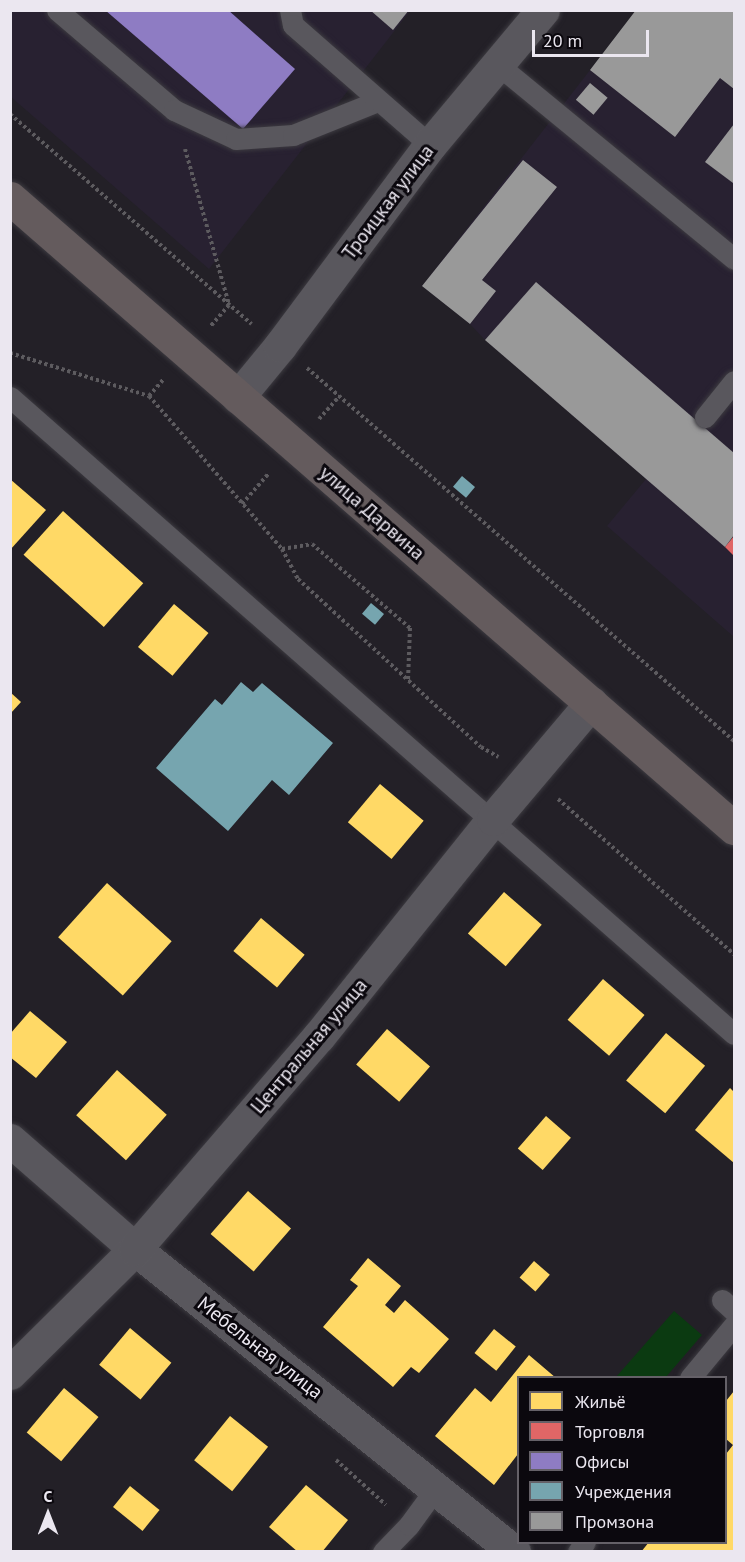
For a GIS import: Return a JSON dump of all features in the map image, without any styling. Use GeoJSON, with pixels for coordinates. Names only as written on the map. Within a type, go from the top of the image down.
{"type":"FeatureCollection","features":[{"type":"Feature","properties":{"kind":"main road","name":"улица Дарвина"},"geometry":{"type":"LineString","coordinates":[[10,198],[735,828]]}},
{"type":"Feature","properties":{"kind":"street","name":"Троицкая улица"},"geometry":{"type":"LineString","coordinates":[[238,397],[280,346],[429,145],[543,10]]}},
{"type":"Feature","properties":{"kind":"street","name":"Центральная улица"},"geometry":{"type":"LineString","coordinates":[[10,1373],[135,1249],[320,1036],[493,819],[591,704]]}},
{"type":"Feature","properties":{"kind":"street","name":"Мебельная улица"},"geometry":{"type":"LineString","coordinates":[[10,1140],[135,1249],[514,1551]]}},
{"type":"Feature","properties":{"kind":"lane"},"geometry":{"type":"LineString","coordinates":[[57,10],[174,110],[236,139],[293,135],[378,101]]}},
{"type":"Feature","properties":{"kind":"lane"},"geometry":{"type":"LineString","coordinates":[[290,10],[293,25],[429,145]]}},
{"type":"Feature","properties":{"kind":"lane"},"geometry":{"type":"LineString","coordinates":[[497,64],[731,249]]}},
{"type":"Feature","properties":{"kind":"lane"},"geometry":{"type":"LineString","coordinates":[[705,417],[735,381]]}},
{"type":"Feature","properties":{"kind":"lane"},"geometry":{"type":"LineString","coordinates":[[10,397],[735,1034]]}},
{"type":"Feature","properties":{"kind":"lane"},"geometry":{"type":"LineString","coordinates":[[691,1376],[735,1325]]}},
{"type":"Feature","properties":{"kind":"lane"},"geometry":{"type":"LineString","coordinates":[[383,1551],[409,1525],[436,1488]]}},
{"type":"Feature","properties":{"kind":"path"},"geometry":{"type":"LineString","coordinates":[[174,110],[229,305]]}},
{"type":"Feature","properties":{"kind":"path"},"geometry":{"type":"LineString","coordinates":[[10,114],[735,741]]}},
{"type":"Feature","properties":{"kind":"path"},"geometry":{"type":"LineString","coordinates":[[10,353],[149,396],[282,549],[298,579],[481,747],[530,774],[735,954]]}},
{"type":"Feature","properties":{"kind":"path"},"geometry":{"type":"LineString","coordinates":[[282,549],[312,544],[411,628],[408,681]]}},
{"type":"Feature","properties":{"kind":"shaded area"},"geometry":{"type":"Polygon","coordinates":[[[11,11],[410,11],[209,269],[11,97],[11,11]]]}},
{"type":"Feature","properties":{"kind":"shaded area"},"geometry":{"type":"Polygon","coordinates":[[[636,11],[734,11],[734,637],[607,526],[646,479],[485,340],[470,324],[422,286],[636,11]]]}},
{"type":"Feature","properties":{"kind":"green space"},"geometry":{"type":"Polygon","coordinates":[[[674,1311],[702,1335],[667,1376],[617,1376],[674,1311]]]}},
{"type":"Feature","properties":{"kind":"building: Жильё"},"geometry":{"type":"Polygon","coordinates":[[[10,479],[46,510],[10,550],[10,479]]]}},
{"type":"Feature","properties":{"kind":"building: Жильё"},"geometry":{"type":"Polygon","coordinates":[[[63,511],[143,583],[104,627],[24,555],[63,511]]]}},
{"type":"Feature","properties":{"kind":"building: Жильё"},"geometry":{"type":"Polygon","coordinates":[[[174,604],[208,633],[172,676],[138,647],[174,604]]]}},
{"type":"Feature","properties":{"kind":"building: Жильё"},"geometry":{"type":"Polygon","coordinates":[[[10,692],[21,702],[10,714],[10,692]]]}},
{"type":"Feature","properties":{"kind":"building: Жильё"},"geometry":{"type":"Polygon","coordinates":[[[380,784],[424,821],[392,859],[348,822],[380,784]]]}},
{"type":"Feature","properties":{"kind":"building: Жильё"},"geometry":{"type":"Polygon","coordinates":[[[107,883],[172,941],[123,995],[58,937],[107,883]]]}},
{"type":"Feature","properties":{"kind":"building: Жильё"},"geometry":{"type":"Polygon","coordinates":[[[504,892],[542,925],[506,966],[468,934],[504,892]]]}},
{"type":"Feature","properties":{"kind":"building: Жильё"},"geometry":{"type":"Polygon","coordinates":[[[261,918],[305,955],[277,988],[233,951],[261,918]]]}},
{"type":"Feature","properties":{"kind":"building: Жильё"},"geometry":{"type":"Polygon","coordinates":[[[603,979],[645,1015],[609,1056],[568,1020],[603,979]]]}},
{"type":"Feature","properties":{"kind":"building: Жильё"},"geometry":{"type":"Polygon","coordinates":[[[30,1011],[67,1042],[36,1078],[10,1057],[10,1034],[30,1011]]]}},
{"type":"Feature","properties":{"kind":"building: Жильё"},"geometry":{"type":"Polygon","coordinates":[[[387,1029],[430,1066],[399,1102],[356,1064],[387,1029]]]}},
{"type":"Feature","properties":{"kind":"building: Жильё"},"geometry":{"type":"Polygon","coordinates":[[[666,1033],[705,1066],[665,1113],[626,1080],[666,1033]]]}},
{"type":"Feature","properties":{"kind":"building: Жильё"},"geometry":{"type":"Polygon","coordinates":[[[117,1070],[167,1115],[126,1160],[76,1115],[117,1070]]]}},
{"type":"Feature","properties":{"kind":"building: Жильё"},"geometry":{"type":"Polygon","coordinates":[[[730,1088],[734,1092],[734,1163],[695,1130],[730,1088]]]}},
{"type":"Feature","properties":{"kind":"building: Жильё"},"geometry":{"type":"Polygon","coordinates":[[[546,1116],[571,1138],[543,1170],[518,1148],[546,1116]]]}},
{"type":"Feature","properties":{"kind":"building: Жильё"},"geometry":{"type":"Polygon","coordinates":[[[248,1191],[291,1228],[254,1271],[211,1234],[248,1191]]]}},
{"type":"Feature","properties":{"kind":"building: Жильё"},"geometry":{"type":"Polygon","coordinates":[[[368,1258],[401,1286],[385,1305],[394,1313],[405,1300],[449,1339],[419,1373],[411,1367],[393,1387],[323,1327],[358,1286],[350,1280],[368,1258]]]}},
{"type":"Feature","properties":{"kind":"building: Жильё"},"geometry":{"type":"Polygon","coordinates":[[[534,1261],[550,1275],[535,1291],[520,1278],[534,1261]]]}},
{"type":"Feature","properties":{"kind":"building: Жильё"},"geometry":{"type":"Polygon","coordinates":[[[130,1328],[171,1363],[141,1399],[99,1365],[130,1328]]]}},
{"type":"Feature","properties":{"kind":"building: Жильё"},"geometry":{"type":"Polygon","coordinates":[[[494,1329],[516,1347],[496,1371],[474,1353],[494,1329]]]}},
{"type":"Feature","properties":{"kind":"building: Жильё"},"geometry":{"type":"Polygon","coordinates":[[[529,1355],[554,1376],[517,1376],[517,1455],[494,1485],[435,1436],[475,1388],[491,1402],[529,1355]]]}},
{"type":"Feature","properties":{"kind":"building: Жильё"},"geometry":{"type":"Polygon","coordinates":[[[64,1388],[98,1417],[61,1461],[27,1432],[64,1388]]]}},
{"type":"Feature","properties":{"kind":"building: Жильё"},"geometry":{"type":"Polygon","coordinates":[[[734,1391],[734,1552],[641,1552],[647,1544],[727,1544],[727,1453],[733,1445],[727,1440],[727,1400],[734,1391]]]}},
{"type":"Feature","properties":{"kind":"building: Жильё"},"geometry":{"type":"Polygon","coordinates":[[[230,1416],[268,1447],[232,1491],[194,1460],[230,1416]]]}},
{"type":"Feature","properties":{"kind":"building: Жильё"},"geometry":{"type":"Polygon","coordinates":[[[306,1485],[348,1520],[322,1552],[298,1552],[269,1527],[306,1485]]]}},
{"type":"Feature","properties":{"kind":"building: Жильё"},"geometry":{"type":"Polygon","coordinates":[[[130,1486],[160,1510],[143,1531],[113,1507],[130,1486]]]}},
{"type":"Feature","properties":{"kind":"building: Торговля"},"geometry":{"type":"Polygon","coordinates":[[[734,536],[734,556],[725,547],[734,536]]]}},
{"type":"Feature","properties":{"kind":"building: Офисы"},"geometry":{"type":"Polygon","coordinates":[[[105,10],[228,10],[295,69],[243,129],[105,10]]]}},
{"type":"Feature","properties":{"kind":"building: Учреждения"},"geometry":{"type":"Polygon","coordinates":[[[462,476],[475,487],[466,498],[453,487],[462,476]]]}},
{"type":"Feature","properties":{"kind":"building: Учреждения"},"geometry":{"type":"Polygon","coordinates":[[[371,603],[384,614],[375,625],[362,614],[371,603]]]}},
{"type":"Feature","properties":{"kind":"building: Учреждения"},"geometry":{"type":"Polygon","coordinates":[[[241,682],[253,692],[262,683],[333,743],[289,795],[272,780],[228,831],[156,768],[215,699],[222,705],[241,682]]]}},
{"type":"Feature","properties":{"kind":"building: Промзона"},"geometry":{"type":"Polygon","coordinates":[[[370,10],[409,10],[393,30],[370,10]]]}},
{"type":"Feature","properties":{"kind":"building: Промзона"},"geometry":{"type":"Polygon","coordinates":[[[636,10],[734,10],[734,89],[720,78],[675,137],[590,70],[636,10]]]}},
{"type":"Feature","properties":{"kind":"building: Промзона"},"geometry":{"type":"Polygon","coordinates":[[[590,83],[608,98],[593,115],[576,100],[590,83]]]}},
{"type":"Feature","properties":{"kind":"building: Промзона"},"geometry":{"type":"Polygon","coordinates":[[[734,124],[734,181],[733,183],[705,162],[734,124]]]}},
{"type":"Feature","properties":{"kind":"building: Промзона"},"geometry":{"type":"Polygon","coordinates":[[[523,160],[557,187],[482,280],[496,291],[470,324],[422,286],[523,160]]]}},
{"type":"Feature","properties":{"kind":"building: Промзона"},"geometry":{"type":"Polygon","coordinates":[[[536,282],[734,453],[734,535],[725,547],[485,340],[536,282]]]}}]}
